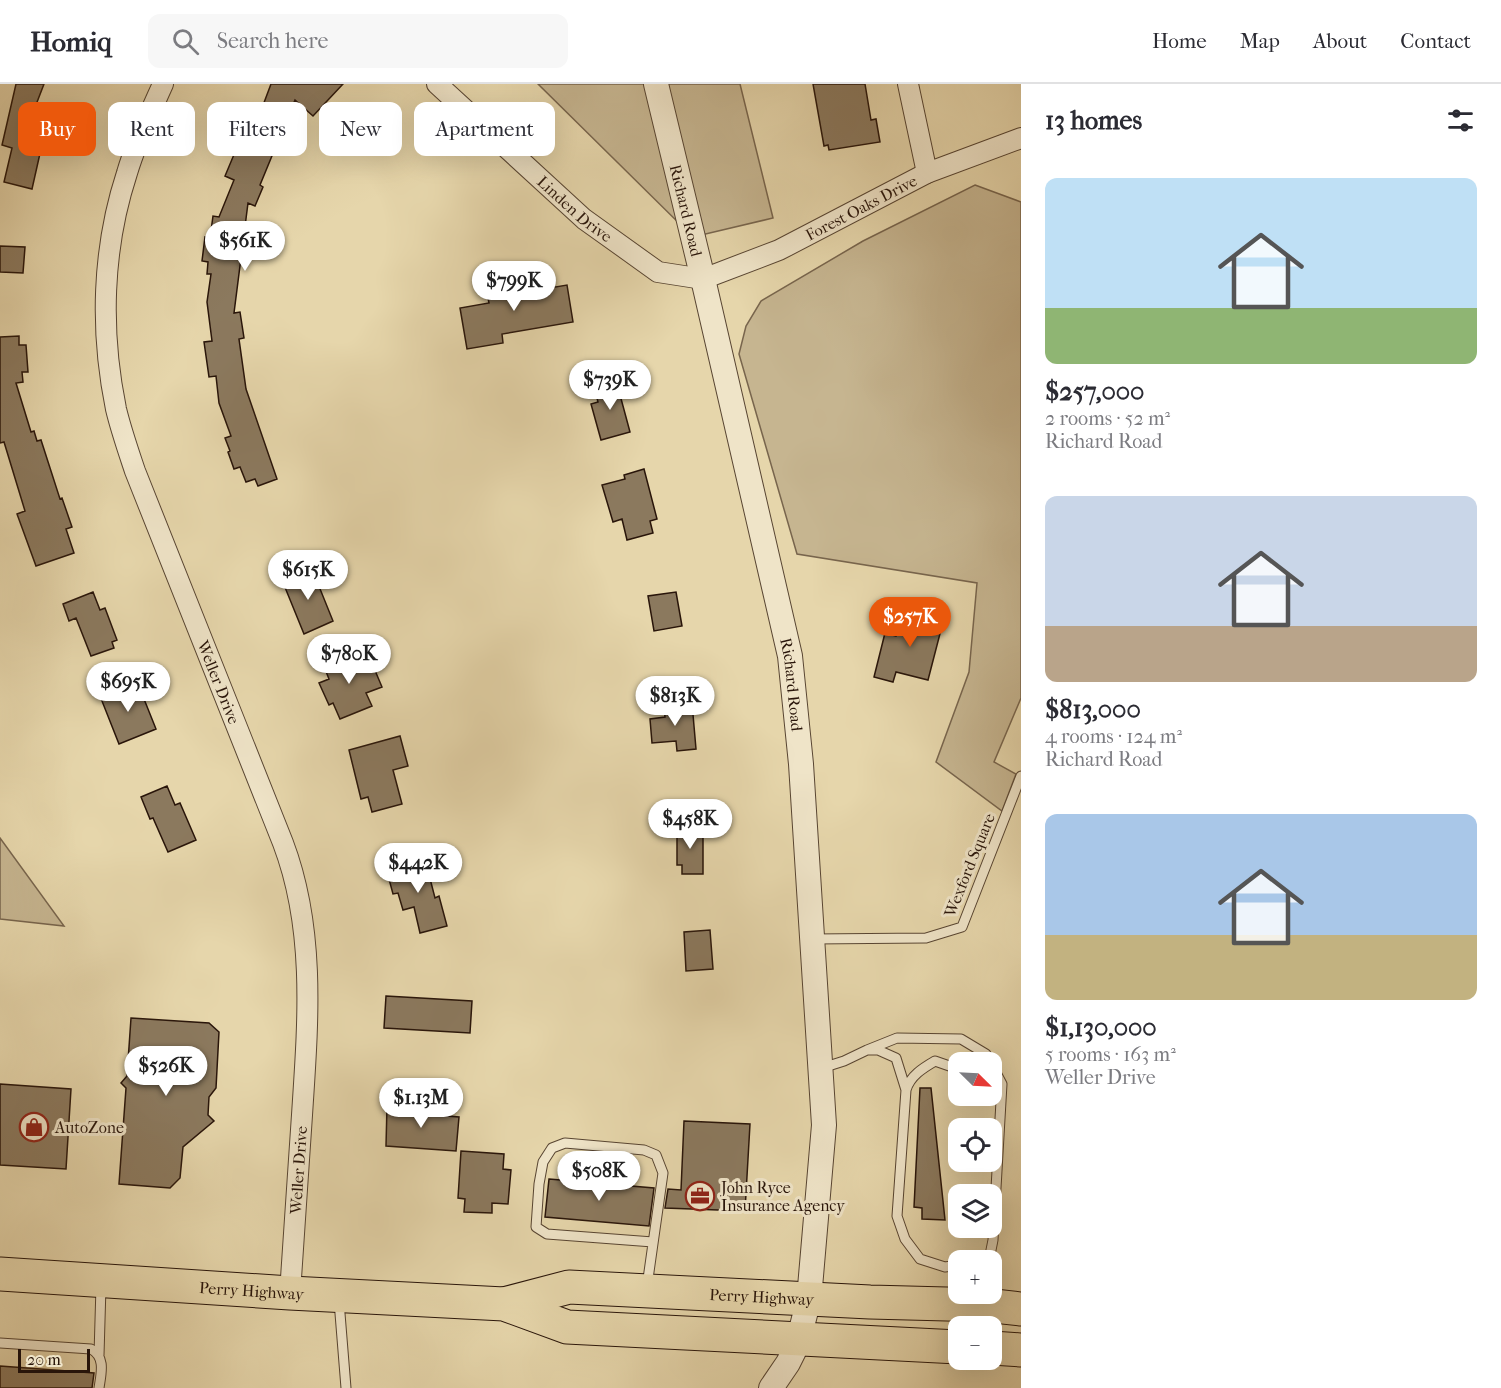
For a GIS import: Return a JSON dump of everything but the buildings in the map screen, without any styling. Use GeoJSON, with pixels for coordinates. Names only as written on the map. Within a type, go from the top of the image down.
{"type":"FeatureCollection","features":[{"type":"Feature","properties":{"kind":"highway","name":"Perry Highway"},"geometry":{"type":"LineString","coordinates":[[0,1274],[504,1304],[567,1327],[948,1346]]}},
{"type":"Feature","properties":{"kind":"highway","name":"Perry Highway"},"geometry":{"type":"LineString","coordinates":[[504,1304],[569,1287],[870,1302],[948,1300]]}},
{"type":"Feature","properties":{"kind":"highway","name":"Perry Highway"},"geometry":{"type":"LineString","coordinates":[[1002,1304],[1021,1309]]}},
{"type":"Feature","properties":{"kind":"street","name":"Weller Drive"},"geometry":{"type":"LineString","coordinates":[[163,84],[132,158],[118,202],[106,290],[107,351],[117,411],[135,471],[283,843],[300,903],[307,961],[308,1013],[290,1293]]}},
{"type":"Feature","properties":{"kind":"street","name":"Linden Drive"},"geometry":{"type":"LineString","coordinates":[[437,84],[585,219],[658,272],[704,279]]}},
{"type":"Feature","properties":{"kind":"street","name":"Richard Road"},"geometry":{"type":"LineString","coordinates":[[656,84],[704,279],[790,656],[801,764],[822,1068],[823,1144],[808,1299],[800,1338],[788,1363],[771,1388]]}},
{"type":"Feature","properties":{"kind":"street"},"geometry":{"type":"LineString","coordinates":[[908,84],[927,173]]}},
{"type":"Feature","properties":{"kind":"street","name":"Forest Oaks Drive"},"geometry":{"type":"LineString","coordinates":[[704,279],[778,250],[927,173],[1021,138]]}},
{"type":"Feature","properties":{"kind":"lane","name":"Wexford Square"},"geometry":{"type":"LineString","coordinates":[[813,939],[926,938],[962,927],[1021,776]]}},
{"type":"Feature","properties":{"kind":"lane"},"geometry":{"type":"LineString","coordinates":[[822,1068],[897,1038],[962,1039],[983,1052]]}},
{"type":"Feature","properties":{"kind":"lane"},"geometry":{"type":"LineString","coordinates":[[867,1050],[879,1050],[896,1058],[906,1089]]}},
{"type":"Feature","properties":{"kind":"lane"},"geometry":{"type":"LineString","coordinates":[[948,1066],[935,1061],[921,1069],[906,1089],[897,1216],[905,1239],[920,1259],[948,1267]]}},
{"type":"Feature","properties":{"kind":"lane"},"geometry":{"type":"LineString","coordinates":[[991,1250],[1001,1106]]}},
{"type":"Feature","properties":{"kind":"lane"},"geometry":{"type":"LineString","coordinates":[[646,1291],[663,1173],[656,1155],[644,1150],[565,1143],[552,1148],[543,1162],[536,1227],[547,1234],[653,1242]]}},
{"type":"Feature","properties":{"kind":"lane"},"geometry":{"type":"LineString","coordinates":[[99,1388],[101,1281]]}},
{"type":"Feature","properties":{"kind":"lane"},"geometry":{"type":"LineString","coordinates":[[339,1295],[346,1388]]}},
{"type":"Feature","properties":{"kind":"lane"},"geometry":{"type":"LineString","coordinates":[[0,1343],[91,1349],[99,1355]]}},
{"type":"Feature","properties":{"kind":"shaded area"},"geometry":{"type":"Polygon","coordinates":[[[538,84],[740,84],[773,218],[693,237],[538,84]]]}},
{"type":"Feature","properties":{"kind":"shaded area"},"geometry":{"type":"Polygon","coordinates":[[[975,185],[1021,202],[1021,698],[994,762],[1016,774],[1002,811],[936,762],[969,672],[977,583],[797,554],[739,354],[746,326],[761,301],[863,241],[975,185]]]}},
{"type":"Feature","properties":{"kind":"shaded area"},"geometry":{"type":"Polygon","coordinates":[[[0,838],[64,926],[0,919],[0,838]]]}},
{"type":"Feature","properties":{"kind":"place","name":"AutoZone"},"geometry":{"type":"Point","coordinates":[34,1127]}},
{"type":"Feature","properties":{"kind":"place","name":"John Ryce Insurance Agency"},"geometry":{"type":"Point","coordinates":[700,1196]}}]}
